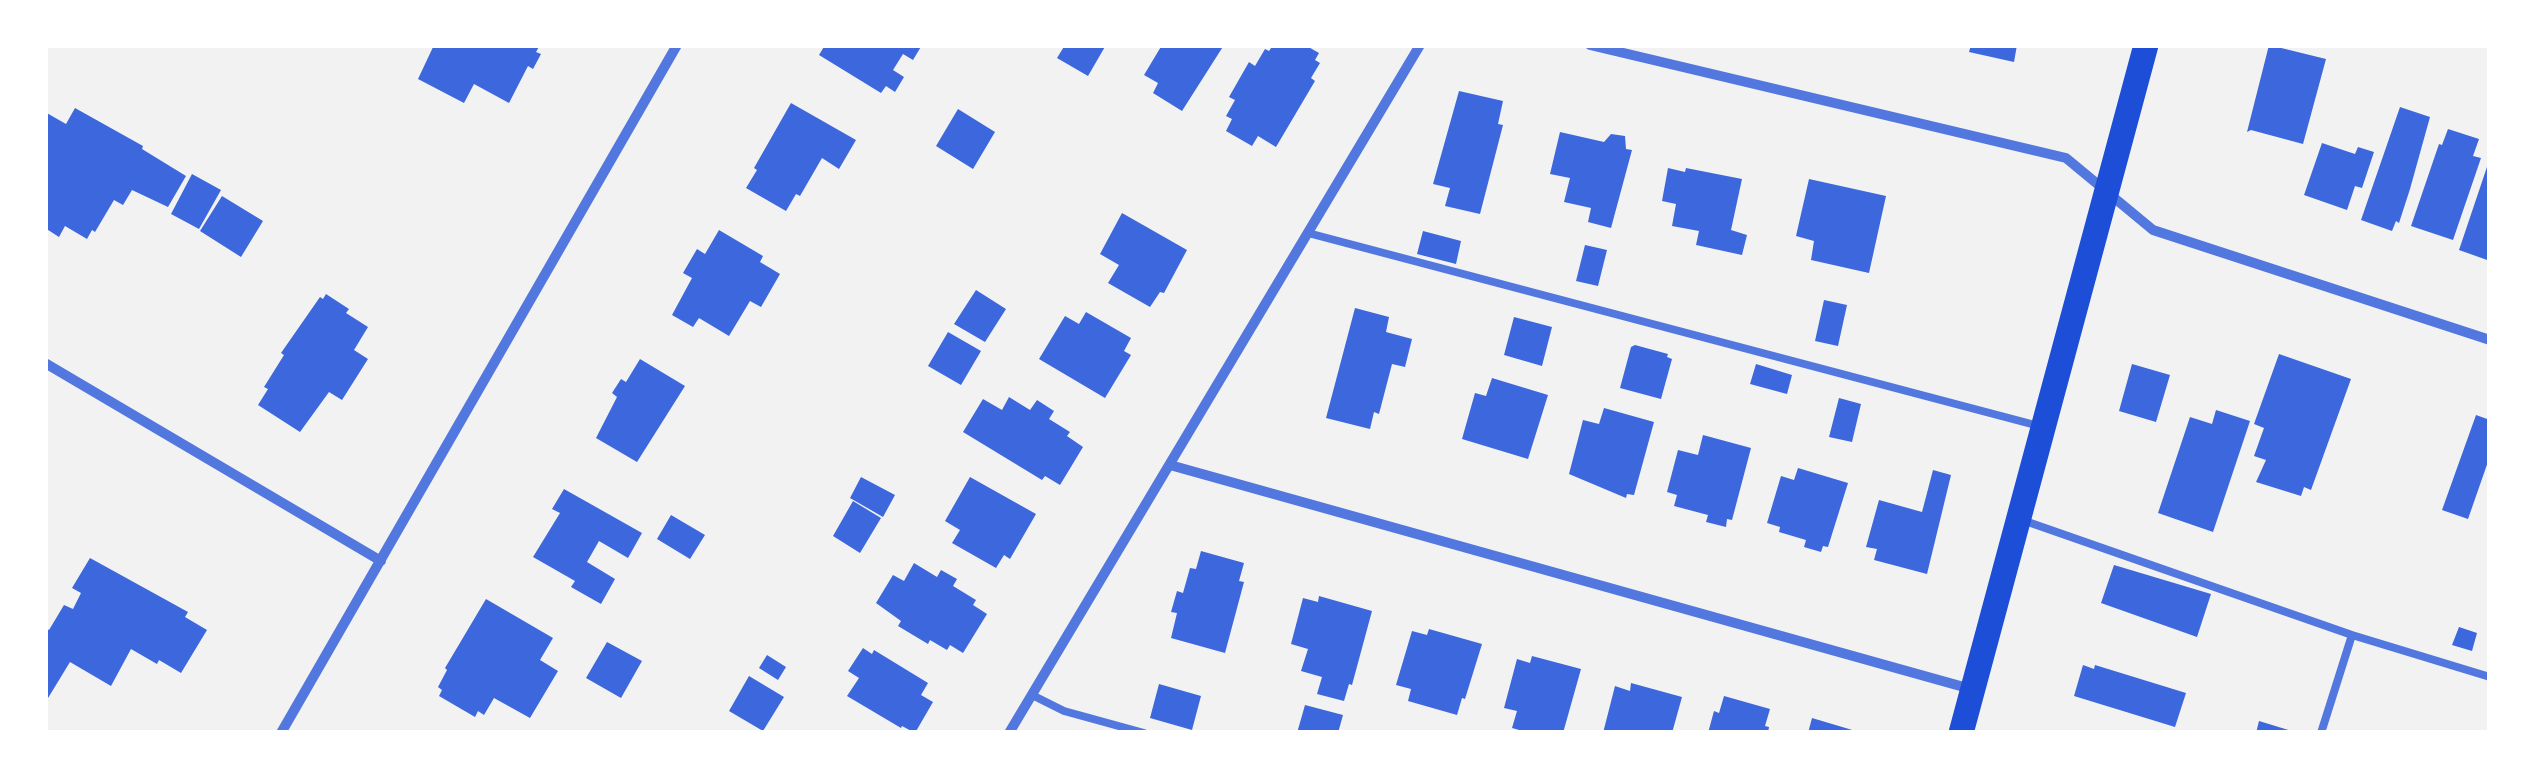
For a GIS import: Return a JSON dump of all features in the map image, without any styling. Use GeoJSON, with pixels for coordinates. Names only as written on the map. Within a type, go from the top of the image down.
{"type":"FeatureCollection","features":[{"type":"Feature","properties":{"kind":"main road"},"geometry":{"type":"LineString","coordinates":[[1960,733],[2146,45]]}},
{"type":"Feature","properties":{"kind":"street"},"geometry":{"type":"LineString","coordinates":[[280,733],[678,45]]}},
{"type":"Feature","properties":{"kind":"street"},"geometry":{"type":"LineString","coordinates":[[1009,733],[1420,45]]}},
{"type":"Feature","properties":{"kind":"street"},"geometry":{"type":"LineString","coordinates":[[1590,45],[2066,158],[2153,230],[2490,340]]}},
{"type":"Feature","properties":{"kind":"street"},"geometry":{"type":"LineString","coordinates":[[45,363],[381,561]]}},
{"type":"Feature","properties":{"kind":"street"},"geometry":{"type":"LineString","coordinates":[[1170,465],[1972,689]]}},
{"type":"Feature","properties":{"kind":"lane"},"geometry":{"type":"LineString","coordinates":[[1308,233],[2043,428]]}},
{"type":"Feature","properties":{"kind":"lane"},"geometry":{"type":"LineString","coordinates":[[2019,520],[2352,635],[2490,677]]}},
{"type":"Feature","properties":{"kind":"lane"},"geometry":{"type":"LineString","coordinates":[[2321,733],[2352,635]]}},
{"type":"Feature","properties":{"kind":"lane"},"geometry":{"type":"LineString","coordinates":[[1032,695],[1064,711],[1144,733]]}},
{"type":"Feature","properties":{"kind":"building"},"geometry":{"type":"Polygon","coordinates":[[[434,45],[540,45],[536,52],[541,54],[533,69],[528,66],[509,103],[474,84],[464,103],[418,79],[434,45]]]}},
{"type":"Feature","properties":{"kind":"building"},"geometry":{"type":"Polygon","coordinates":[[[825,45],[922,45],[913,60],[903,54],[893,70],[904,77],[895,92],[886,86],[881,93],[819,55],[825,45]]]}},
{"type":"Feature","properties":{"kind":"building"},"geometry":{"type":"Polygon","coordinates":[[[1065,45],[1106,45],[1088,76],[1057,58],[1065,45]]]}},
{"type":"Feature","properties":{"kind":"building"},"geometry":{"type":"Polygon","coordinates":[[[1162,45],[1224,45],[1182,111],[1153,93],[1158,83],[1144,75],[1162,45]]]}},
{"type":"Feature","properties":{"kind":"building"},"geometry":{"type":"Polygon","coordinates":[[[1273,45],[1305,45],[1319,53],[1315,60],[1320,63],[1311,78],[1315,81],[1276,147],[1258,136],[1252,146],[1226,131],[1232,119],[1226,116],[1235,100],[1229,97],[1249,62],[1255,66],[1265,49],[1269,51],[1273,45]]]}},
{"type":"Feature","properties":{"kind":"building"},"geometry":{"type":"Polygon","coordinates":[[[1971,45],[2017,45],[2014,62],[1969,52],[1971,45]]]}},
{"type":"Feature","properties":{"kind":"building"},"geometry":{"type":"Polygon","coordinates":[[[2269,45],[2326,59],[2303,144],[2247,132],[2269,45]]]}},
{"type":"Feature","properties":{"kind":"building"},"geometry":{"type":"Polygon","coordinates":[[[1459,91],[1503,101],[1498,124],[1503,125],[1480,214],[1445,206],[1450,188],[1433,184],[1459,91]]]}},
{"type":"Feature","properties":{"kind":"building"},"geometry":{"type":"Polygon","coordinates":[[[791,103],[856,140],[839,169],[822,158],[800,196],[796,194],[786,211],[746,188],[791,103]]]}},
{"type":"Feature","properties":{"kind":"building"},"geometry":{"type":"Polygon","coordinates":[[[2400,107],[2430,117],[2399,223],[2396,221],[2392,231],[2361,220],[2400,107]]]}},
{"type":"Feature","properties":{"kind":"building"},"geometry":{"type":"Polygon","coordinates":[[[75,108],[143,146],[142,149],[186,176],[168,207],[132,190],[123,205],[114,200],[87,239],[65,226],[59,237],[45,228],[45,112],[66,124],[75,108]]]}},
{"type":"Feature","properties":{"kind":"building"},"geometry":{"type":"Polygon","coordinates":[[[958,109],[995,132],[973,169],[936,146],[958,109]]]}},
{"type":"Feature","properties":{"kind":"building"},"geometry":{"type":"Polygon","coordinates":[[[2448,129],[2479,139],[2473,156],[2481,158],[2453,240],[2411,226],[2439,144],[2442,145],[2448,129]]]}},
{"type":"Feature","properties":{"kind":"building"},"geometry":{"type":"Polygon","coordinates":[[[1560,132],[1604,142],[1611,134],[1625,136],[1626,149],[1632,150],[1611,228],[1588,222],[1591,208],[1564,202],[1570,178],[1550,174],[1560,132]]]}},
{"type":"Feature","properties":{"kind":"building"},"geometry":{"type":"Polygon","coordinates":[[[2322,143],[2355,154],[2358,147],[2374,152],[2362,188],[2355,186],[2347,210],[2304,195],[2322,143]]]}},
{"type":"Feature","properties":{"kind":"building"},"geometry":{"type":"Polygon","coordinates":[[[2490,161],[2490,261],[2459,250],[2490,161]]]}},
{"type":"Feature","properties":{"kind":"building"},"geometry":{"type":"Polygon","coordinates":[[[1668,168],[1742,179],[1731,230],[1747,235],[1742,255],[1696,245],[1699,231],[1672,226],[1676,204],[1662,201],[1668,168]]]}},
{"type":"Feature","properties":{"kind":"building"},"geometry":{"type":"Polygon","coordinates":[[[192,174],[221,190],[199,229],[171,214],[192,174]]]}},
{"type":"Feature","properties":{"kind":"building"},"geometry":{"type":"Polygon","coordinates":[[[1809,179],[1886,196],[1869,273],[1811,260],[1814,241],[1796,236],[1809,179]]]}},
{"type":"Feature","properties":{"kind":"building"},"geometry":{"type":"Polygon","coordinates":[[[222,196],[263,221],[241,257],[200,231],[222,196]]]}},
{"type":"Feature","properties":{"kind":"building"},"geometry":{"type":"Polygon","coordinates":[[[1122,213],[1187,250],[1164,293],[1160,292],[1150,307],[1108,283],[1119,265],[1100,254],[1122,213]]]}},
{"type":"Feature","properties":{"kind":"building"},"geometry":{"type":"Polygon","coordinates":[[[719,230],[763,256],[760,262],[780,274],[761,307],[750,301],[729,336],[699,318],[693,327],[672,315],[692,278],[683,273],[697,249],[705,254],[719,230]]]}},
{"type":"Feature","properties":{"kind":"building"},"geometry":{"type":"Polygon","coordinates":[[[1423,231],[1461,241],[1456,264],[1417,254],[1423,231]]]}},
{"type":"Feature","properties":{"kind":"building"},"geometry":{"type":"Polygon","coordinates":[[[1585,245],[1607,250],[1598,286],[1576,281],[1585,245]]]}},
{"type":"Feature","properties":{"kind":"building"},"geometry":{"type":"Polygon","coordinates":[[[976,290],[1006,309],[985,342],[954,324],[976,290]]]}},
{"type":"Feature","properties":{"kind":"building"},"geometry":{"type":"Polygon","coordinates":[[[326,294],[368,327],[354,350],[368,359],[342,400],[329,392],[300,432],[258,405],[284,355],[281,353],[326,294]]]}},
{"type":"Feature","properties":{"kind":"building"},"geometry":{"type":"Polygon","coordinates":[[[1824,300],[1847,305],[1838,346],[1815,341],[1824,300]]]}},
{"type":"Feature","properties":{"kind":"building"},"geometry":{"type":"Polygon","coordinates":[[[1355,308],[1389,317],[1386,332],[1412,339],[1405,367],[1392,364],[1379,414],[1374,412],[1370,429],[1326,418],[1355,308]]]}},
{"type":"Feature","properties":{"kind":"building"},"geometry":{"type":"Polygon","coordinates":[[[1086,312],[1131,338],[1124,351],[1131,355],[1105,398],[1039,359],[1065,316],[1079,324],[1086,312]]]}},
{"type":"Feature","properties":{"kind":"building"},"geometry":{"type":"Polygon","coordinates":[[[1514,317],[1552,327],[1542,366],[1504,355],[1514,317]]]}},
{"type":"Feature","properties":{"kind":"building"},"geometry":{"type":"Polygon","coordinates":[[[948,332],[981,351],[961,385],[928,366],[948,332]]]}},
{"type":"Feature","properties":{"kind":"building"},"geometry":{"type":"Polygon","coordinates":[[[1631,347],[1668,354],[1672,359],[1661,399],[1620,388],[1631,347]]]}},
{"type":"Feature","properties":{"kind":"building"},"geometry":{"type":"Polygon","coordinates":[[[2279,354],[2351,379],[2311,490],[2304,487],[2301,496],[2256,482],[2266,460],[2254,456],[2264,428],[2254,424],[2279,354]]]}},
{"type":"Feature","properties":{"kind":"building"},"geometry":{"type":"Polygon","coordinates":[[[640,359],[685,386],[637,462],[596,438],[617,397],[612,393],[621,379],[626,382],[640,359]]]}},
{"type":"Feature","properties":{"kind":"building"},"geometry":{"type":"Polygon","coordinates":[[[1756,364],[1792,375],[1787,394],[1750,384],[1756,364]]]}},
{"type":"Feature","properties":{"kind":"building"},"geometry":{"type":"Polygon","coordinates":[[[2132,364],[2170,375],[2156,422],[2119,411],[2132,364]]]}},
{"type":"Feature","properties":{"kind":"building"},"geometry":{"type":"Polygon","coordinates":[[[1492,378],[1548,395],[1528,459],[1462,439],[1475,393],[1486,396],[1492,378]]]}},
{"type":"Feature","properties":{"kind":"building"},"geometry":{"type":"Polygon","coordinates":[[[1009,397],[1030,410],[1037,400],[1054,411],[1049,419],[1070,432],[1067,436],[1083,447],[1060,485],[1045,476],[1042,480],[963,432],[983,399],[1002,410],[1009,397]]]}},
{"type":"Feature","properties":{"kind":"building"},"geometry":{"type":"Polygon","coordinates":[[[1839,398],[1861,404],[1852,442],[1829,437],[1839,398]]]}},
{"type":"Feature","properties":{"kind":"building"},"geometry":{"type":"Polygon","coordinates":[[[1604,408],[1654,422],[1634,495],[1627,494],[1626,498],[1569,474],[1583,420],[1599,424],[1604,408]]]}},
{"type":"Feature","properties":{"kind":"building"},"geometry":{"type":"Polygon","coordinates":[[[2216,410],[2250,421],[2213,532],[2158,513],[2190,417],[2212,424],[2216,410]]]}},
{"type":"Feature","properties":{"kind":"building"},"geometry":{"type":"Polygon","coordinates":[[[2476,415],[2490,420],[2490,456],[2468,519],[2442,510],[2476,415]]]}},
{"type":"Feature","properties":{"kind":"building"},"geometry":{"type":"Polygon","coordinates":[[[1703,435],[1751,448],[1732,520],[1727,519],[1726,527],[1706,522],[1708,515],[1674,506],[1677,495],[1667,492],[1678,450],[1698,455],[1703,435]]]}},
{"type":"Feature","properties":{"kind":"building"},"geometry":{"type":"Polygon","coordinates":[[[1798,468],[1848,483],[1828,547],[1823,546],[1821,552],[1804,547],[1806,540],[1779,532],[1780,527],[1767,523],[1781,476],[1794,480],[1798,468]]]}},
{"type":"Feature","properties":{"kind":"building"},"geometry":{"type":"Polygon","coordinates":[[[1933,470],[1951,475],[1927,574],[1874,560],[1877,549],[1866,547],[1879,500],[1922,512],[1933,470]]]}},
{"type":"Feature","properties":{"kind":"building"},"geometry":{"type":"Polygon","coordinates":[[[861,477],[895,495],[883,517],[850,498],[861,477]]]}},
{"type":"Feature","properties":{"kind":"building"},"geometry":{"type":"Polygon","coordinates":[[[970,477],[1036,514],[1010,559],[1004,555],[996,568],[952,543],[960,530],[945,521],[970,477]]]}},
{"type":"Feature","properties":{"kind":"building"},"geometry":{"type":"Polygon","coordinates":[[[564,489],[642,533],[628,558],[599,541],[587,562],[615,579],[601,604],[571,587],[575,581],[533,557],[560,513],[552,509],[564,489]]]}},
{"type":"Feature","properties":{"kind":"building"},"geometry":{"type":"Polygon","coordinates":[[[853,501],[881,518],[860,553],[833,536],[853,501]]]}},
{"type":"Feature","properties":{"kind":"building"},"geometry":{"type":"Polygon","coordinates":[[[671,515],[705,535],[690,559],[657,539],[671,515]]]}},
{"type":"Feature","properties":{"kind":"building"},"geometry":{"type":"Polygon","coordinates":[[[1201,551],[1244,563],[1239,581],[1244,582],[1225,653],[1171,638],[1177,613],[1171,612],[1177,591],[1183,593],[1190,568],[1196,569],[1201,551]]]}},
{"type":"Feature","properties":{"kind":"building"},"geometry":{"type":"Polygon","coordinates":[[[90,558],[188,612],[185,617],[207,630],[181,673],[131,649],[111,686],[70,662],[45,703],[45,628],[49,630],[64,605],[73,609],[81,593],[72,588],[90,558]]]}},
{"type":"Feature","properties":{"kind":"building"},"geometry":{"type":"Polygon","coordinates":[[[914,563],[937,577],[941,570],[957,579],[953,586],[976,600],[973,605],[987,614],[963,653],[950,645],[947,650],[930,640],[928,644],[898,626],[901,621],[876,603],[893,575],[904,581],[914,563]]]}},
{"type":"Feature","properties":{"kind":"building"},"geometry":{"type":"Polygon","coordinates":[[[2114,565],[2211,594],[2197,637],[2101,603],[2114,565]]]}},
{"type":"Feature","properties":{"kind":"building"},"geometry":{"type":"Polygon","coordinates":[[[1319,596],[1372,611],[1344,701],[1317,694],[1322,677],[1301,671],[1308,649],[1291,644],[1303,598],[1318,602],[1319,596]]]}},
{"type":"Feature","properties":{"kind":"building"},"geometry":{"type":"Polygon","coordinates":[[[486,599],[553,638],[540,660],[558,671],[530,718],[494,698],[484,715],[478,711],[475,717],[439,696],[445,668],[486,599]]]}},
{"type":"Feature","properties":{"kind":"building"},"geometry":{"type":"Polygon","coordinates":[[[2459,627],[2477,633],[2472,651],[2452,645],[2459,627]]]}},
{"type":"Feature","properties":{"kind":"building"},"geometry":{"type":"Polygon","coordinates":[[[1429,629],[1482,644],[1457,715],[1408,701],[1411,689],[1396,685],[1412,631],[1427,635],[1429,629]]]}},
{"type":"Feature","properties":{"kind":"building"},"geometry":{"type":"Polygon","coordinates":[[[607,642],[642,661],[621,698],[586,678],[607,642]]]}},
{"type":"Feature","properties":{"kind":"building"},"geometry":{"type":"Polygon","coordinates":[[[863,648],[872,654],[874,650],[928,683],[921,695],[933,702],[915,733],[847,696],[859,678],[848,671],[863,648]]]}},
{"type":"Feature","properties":{"kind":"building"},"geometry":{"type":"Polygon","coordinates":[[[767,655],[786,667],[778,680],[759,668],[767,655]]]}},
{"type":"Feature","properties":{"kind":"building"},"geometry":{"type":"Polygon","coordinates":[[[1532,656],[1581,669],[1563,733],[1530,733],[1512,728],[1517,711],[1504,708],[1517,659],[1530,663],[1532,656]]]}},
{"type":"Feature","properties":{"kind":"building"},"geometry":{"type":"Polygon","coordinates":[[[2083,665],[2094,669],[2095,665],[2186,693],[2175,727],[2074,696],[2083,665]]]}},
{"type":"Feature","properties":{"kind":"building"},"geometry":{"type":"Polygon","coordinates":[[[749,676],[784,697],[763,731],[729,711],[749,676]]]}},
{"type":"Feature","properties":{"kind":"building"},"geometry":{"type":"Polygon","coordinates":[[[1631,683],[1682,697],[1672,733],[1603,733],[1615,686],[1630,691],[1631,683]]]}},
{"type":"Feature","properties":{"kind":"building"},"geometry":{"type":"Polygon","coordinates":[[[1159,684],[1201,696],[1192,730],[1150,718],[1159,684]]]}},
{"type":"Feature","properties":{"kind":"building"},"geometry":{"type":"Polygon","coordinates":[[[1724,696],[1770,709],[1765,726],[1769,727],[1768,733],[1708,733],[1714,711],[1719,713],[1724,696]]]}},
{"type":"Feature","properties":{"kind":"building"},"geometry":{"type":"Polygon","coordinates":[[[1305,705],[1343,715],[1338,733],[1297,733],[1305,705]]]}},
{"type":"Feature","properties":{"kind":"building"},"geometry":{"type":"Polygon","coordinates":[[[1812,718],[1859,732],[1859,733],[1808,733],[1812,718]]]}},
{"type":"Feature","properties":{"kind":"building"},"geometry":{"type":"Polygon","coordinates":[[[2259,721],[2295,732],[2295,733],[2256,733],[2259,721]]]}}]}
